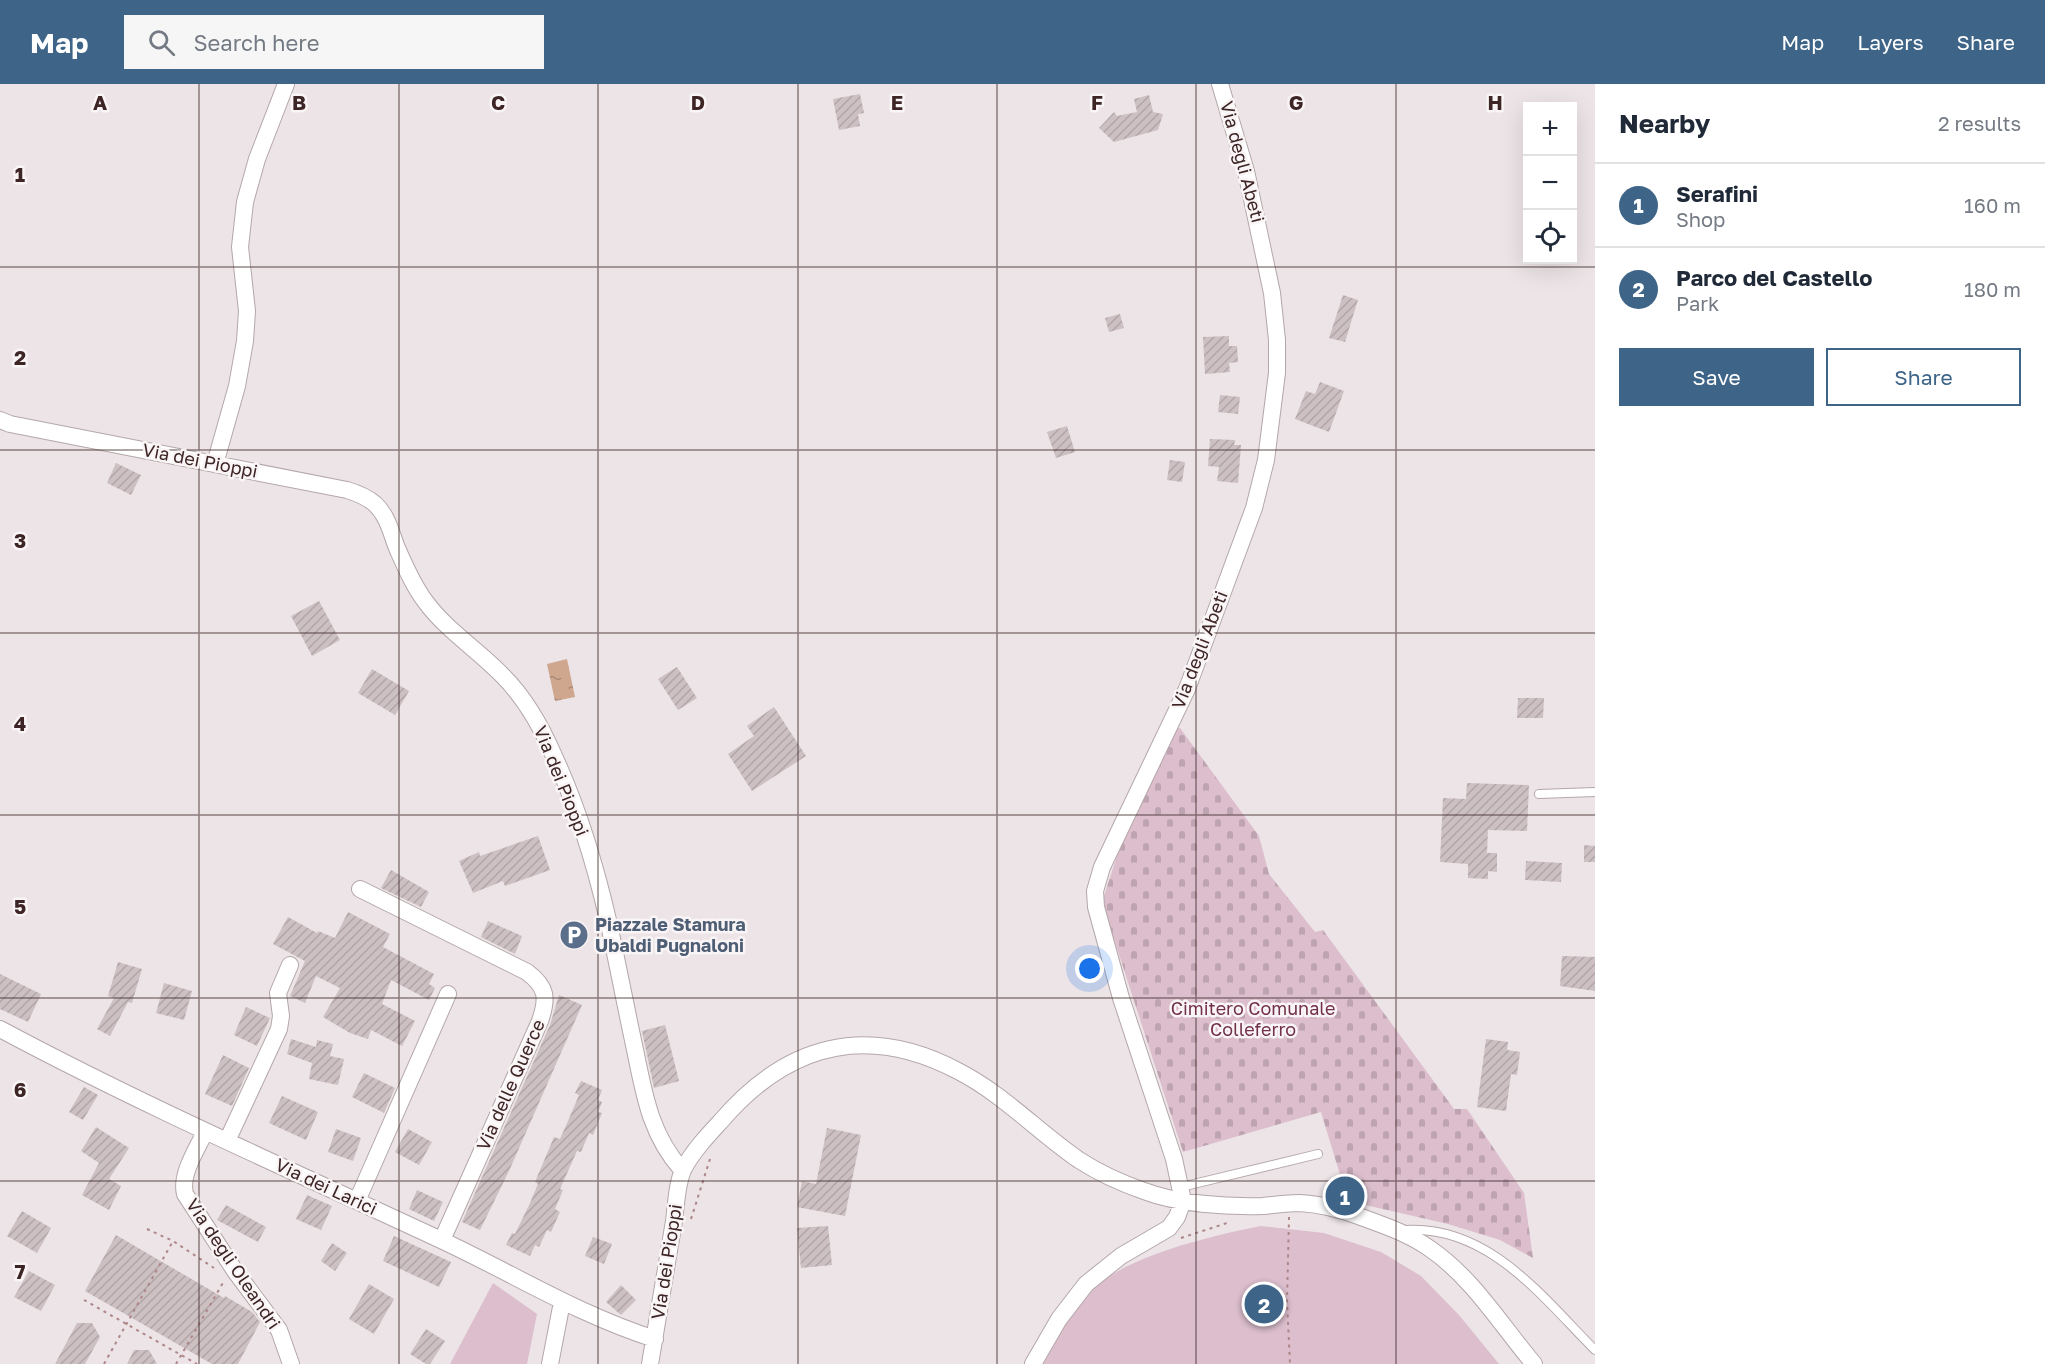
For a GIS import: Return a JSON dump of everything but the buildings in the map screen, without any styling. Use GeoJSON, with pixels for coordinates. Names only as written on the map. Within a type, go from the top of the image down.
{"type":"FeatureCollection","features":[{"type":"Feature","properties":{"kind":"street"},"geometry":{"type":"LineString","coordinates":[[215,464],[237,386],[246,341],[247,311],[240,247],[243,213],[255,167],[286,84]]}},
{"type":"Feature","properties":{"kind":"street","name":"Via degli Abeti"},"geometry":{"type":"LineString","coordinates":[[1182,1194],[1170,1146],[1113,971],[1095,896],[1102,867],[1187,689],[1254,508],[1266,460],[1277,373],[1277,340],[1272,293],[1244,160],[1220,84]]}},
{"type":"Feature","properties":{"kind":"street","name":"Via dei Pioppi"},"geometry":{"type":"LineString","coordinates":[[5,422],[347,490],[373,502],[389,524],[400,554],[426,603],[451,629],[504,676],[526,703],[558,765],[575,808],[608,921],[651,1116],[666,1151],[682,1170],[650,1364]]}},
{"type":"Feature","properties":{"kind":"street","name":"Via delle Querce"},"geometry":{"type":"LineString","coordinates":[[360,889],[527,972],[538,981],[544,992],[540,1021],[442,1240]]}},
{"type":"Feature","properties":{"kind":"street"},"geometry":{"type":"LineString","coordinates":[[227,1141],[278,1033],[281,1016],[278,993],[290,965]]}},
{"type":"Feature","properties":{"kind":"street"},"geometry":{"type":"LineString","coordinates":[[357,1201],[448,994]]}},
{"type":"Feature","properties":{"kind":"street","name":"Via dei Larici"},"geometry":{"type":"LineString","coordinates":[[0,1029],[87,1075],[442,1240],[562,1302],[655,1339]]}},
{"type":"Feature","properties":{"kind":"street"},"geometry":{"type":"LineString","coordinates":[[682,1170],[726,1114],[752,1090],[791,1064],[817,1053],[845,1046],[870,1044],[905,1049],[944,1063],[999,1096],[1067,1151],[1098,1171],[1149,1193],[1182,1194],[1289,1215],[1312,1204],[1337,1209],[1397,1230],[1430,1249],[1446,1262],[1466,1282],[1534,1364]]}},
{"type":"Feature","properties":{"kind":"street","name":"Via degli Oleandri"},"geometry":{"type":"LineString","coordinates":[[205,1131],[184,1180],[185,1194],[235,1271],[279,1330],[291,1364]]}},
{"type":"Feature","properties":{"kind":"street"},"geometry":{"type":"LineString","coordinates":[[1033,1364],[1059,1319],[1086,1284],[1120,1256],[1164,1233],[1177,1217],[1182,1194]]}},
{"type":"Feature","properties":{"kind":"street"},"geometry":{"type":"LineString","coordinates":[[550,1364],[562,1302]]}},
{"type":"Feature","properties":{"kind":"lane"},"geometry":{"type":"LineString","coordinates":[[1539,794],[1595,792]]}},
{"type":"Feature","properties":{"kind":"lane"},"geometry":{"type":"LineString","coordinates":[[1182,1194],[1318,1154]]}},
{"type":"Feature","properties":{"kind":"lane"},"geometry":{"type":"LineString","coordinates":[[1397,1230],[1429,1230],[1449,1234],[1488,1251],[1518,1273],[1595,1350]]}},
{"type":"Feature","properties":{"kind":"path"},"geometry":{"type":"LineString","coordinates":[[690,1222],[705,1171],[714,1151]]}},
{"type":"Feature","properties":{"kind":"path"},"geometry":{"type":"LineString","coordinates":[[1289,1215],[1287,1301],[1290,1364]]}},
{"type":"Feature","properties":{"kind":"path"},"geometry":{"type":"LineString","coordinates":[[1177,1240],[1215,1225],[1238,1219]]}},
{"type":"Feature","properties":{"kind":"path"},"geometry":{"type":"LineString","coordinates":[[147,1229],[173,1241],[219,1272]]}},
{"type":"Feature","properties":{"kind":"path"},"geometry":{"type":"LineString","coordinates":[[104,1364],[173,1241]]}},
{"type":"Feature","properties":{"kind":"path"},"geometry":{"type":"LineString","coordinates":[[176,1364],[228,1274]]}},
{"type":"Feature","properties":{"kind":"path"},"geometry":{"type":"LineString","coordinates":[[84,1300],[197,1364]]}},
{"type":"Feature","properties":{"kind":"green space","name":"Cimitero Comunale Colleferro"},"geometry":{"type":"Polygon","coordinates":[[[1173,728],[1180,728],[1259,836],[1269,874],[1315,932],[1323,930],[1454,1109],[1467,1109],[1524,1193],[1533,1258],[1500,1240],[1448,1224],[1348,1201],[1321,1112],[1183,1152],[1102,902],[1117,856],[1173,728]]]}},
{"type":"Feature","properties":{"kind":"green space"},"geometry":{"type":"Polygon","coordinates":[[[1261,1226],[1324,1233],[1381,1252],[1421,1276],[1459,1315],[1499,1364],[1043,1364],[1074,1310],[1087,1294],[1103,1281],[1122,1269],[1169,1249],[1261,1226]]]}},
{"type":"Feature","properties":{"kind":"green space"},"geometry":{"type":"Polygon","coordinates":[[[493,1283],[537,1314],[527,1364],[450,1364],[493,1283]]]}},
{"type":"Feature","properties":{"kind":"water"},"geometry":{"type":"Polygon","coordinates":[[[567,659],[575,697],[555,701],[547,664],[567,659]]]}},
{"type":"Feature","properties":{"kind":"place","name":"Piazzale Stamura Ubaldi Pugnaloni"},"geometry":{"type":"Point","coordinates":[574,935]}},
{"type":"Feature","properties":{"kind":"place","name":"Serafini"},"geometry":{"type":"Point","coordinates":[1345,1196]}},
{"type":"Feature","properties":{"kind":"place","name":"Parco del Castello"},"geometry":{"type":"Point","coordinates":[1264,1304]}}]}
